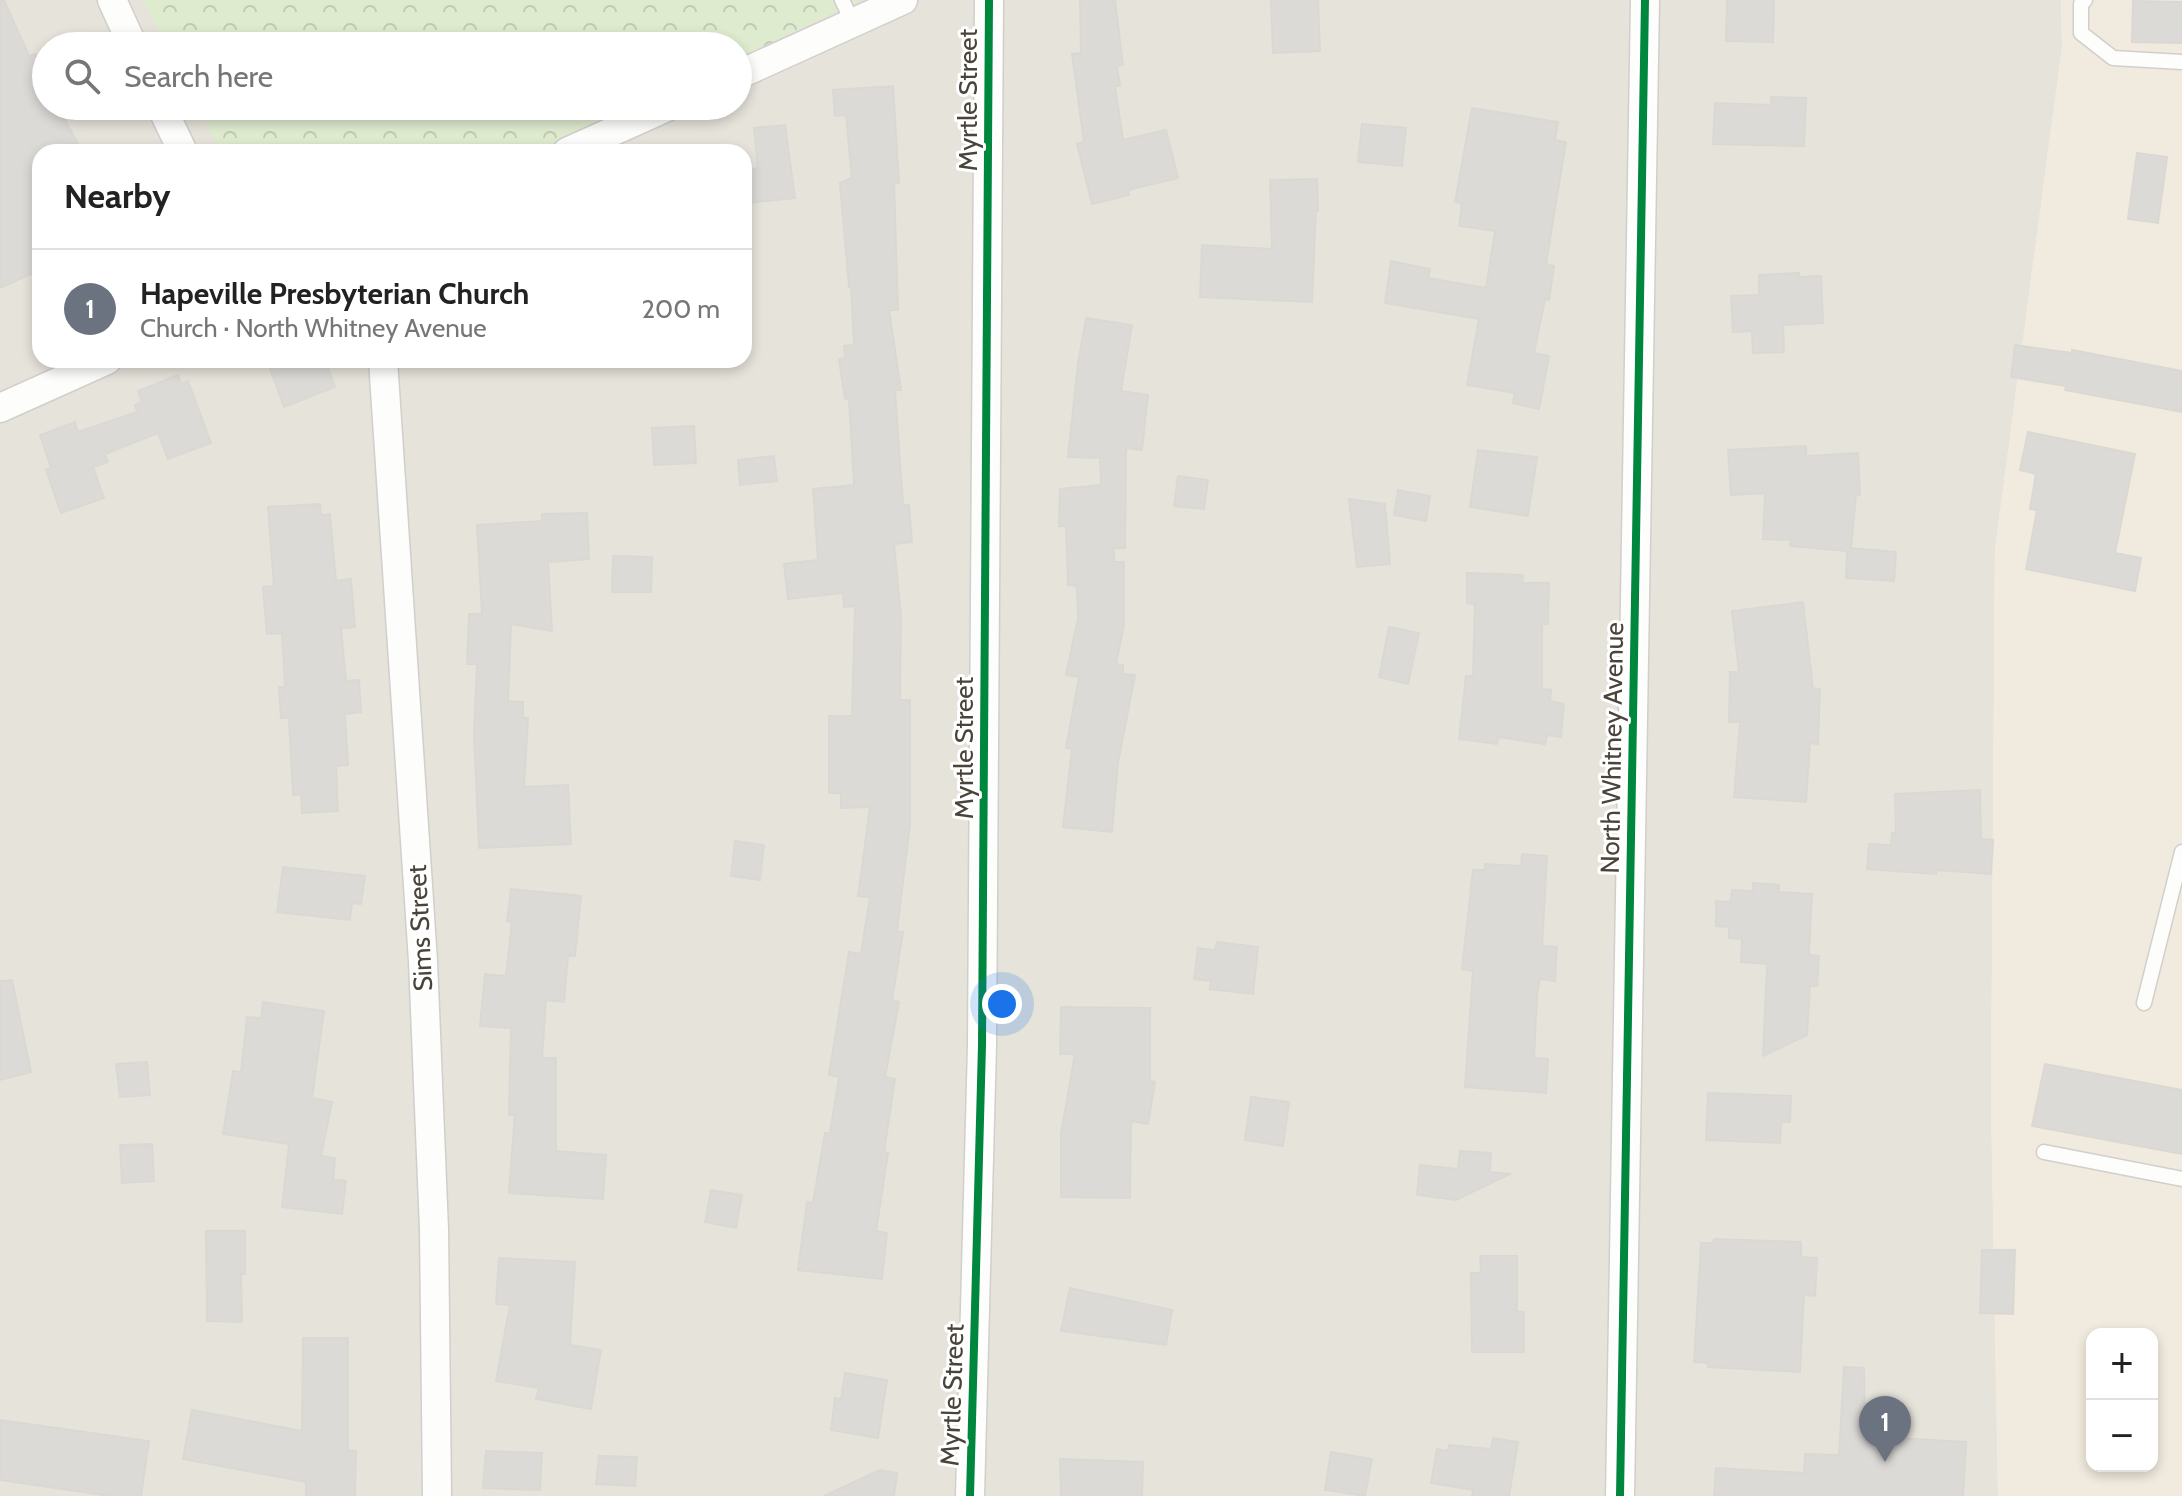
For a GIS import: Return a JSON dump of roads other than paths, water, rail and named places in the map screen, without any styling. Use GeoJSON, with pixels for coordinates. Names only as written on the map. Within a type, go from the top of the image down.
{"type":"FeatureCollection","features":[{"type":"Feature","properties":{"kind":"street"},"geometry":{"type":"LineString","coordinates":[[112,0],[127,32]]}},
{"type":"Feature","properties":{"kind":"street"},"geometry":{"type":"LineString","coordinates":[[752,67],[848,11],[903,0]]}},
{"type":"Feature","properties":{"kind":"street","name":"Myrtle Street"},"geometry":{"type":"LineString","coordinates":[[970,1496],[982,1030],[989,0]]}},
{"type":"Feature","properties":{"kind":"street","name":"North Whitney Avenue"},"geometry":{"type":"LineString","coordinates":[[1620,1496],[1645,0]]}},
{"type":"Feature","properties":{"kind":"street"},"geometry":{"type":"LineString","coordinates":[[168,120],[179,144]]}},
{"type":"Feature","properties":{"kind":"street"},"geometry":{"type":"LineString","coordinates":[[585,144],[638,120]]}},
{"type":"Feature","properties":{"kind":"street"},"geometry":{"type":"LineString","coordinates":[[0,408],[89,368]]}},
{"type":"Feature","properties":{"kind":"street","name":"Sims Street"},"geometry":{"type":"LineString","coordinates":[[384,368],[423,961],[434,1229],[437,1496]]}},
{"type":"Feature","properties":{"kind":"lane"},"geometry":{"type":"LineString","coordinates":[[2085,0],[2081,4],[2081,33],[2113,58],[2182,62]]}},
{"type":"Feature","properties":{"kind":"lane"},"geometry":{"type":"LineString","coordinates":[[2144,1003],[2182,852]]}},
{"type":"Feature","properties":{"kind":"lane"},"geometry":{"type":"LineString","coordinates":[[2044,1152],[2182,1179]]}},
{"type":"Feature","properties":{"kind":"place","name":"Hapeville Presbyterian Church"},"geometry":{"type":"Point","coordinates":[1885,1462]}}]}
